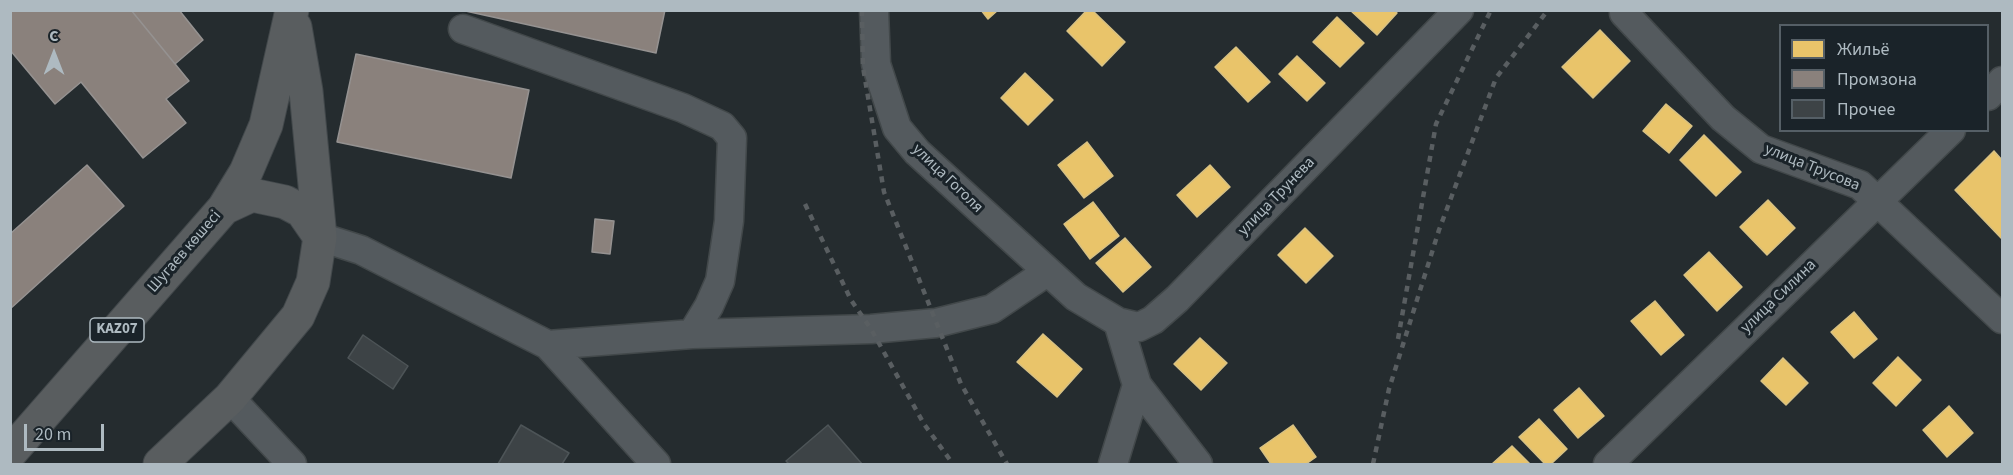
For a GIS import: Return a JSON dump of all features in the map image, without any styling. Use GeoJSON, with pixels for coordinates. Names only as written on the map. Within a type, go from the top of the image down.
{"type":"FeatureCollection","features":[{"type":"Feature","properties":{"kind":"highway","name":"Шугаев көшесі"},"geometry":{"type":"LineString","coordinates":[[10,453],[224,208],[246,172],[266,125],[292,12]]}},
{"type":"Feature","properties":{"kind":"highway","name":"Шугаев көшесі"},"geometry":{"type":"LineString","coordinates":[[160,465],[230,398],[298,316],[313,282],[320,237],[306,91],[292,12]]}},
{"type":"Feature","properties":{"kind":"highway","name":"KAZ07"},"geometry":{"type":"LineString","coordinates":[[224,208],[252,195],[285,202],[302,211],[320,237]]}},
{"type":"Feature","properties":{"kind":"street","name":"улица Трунева"},"geometry":{"type":"LineString","coordinates":[[1076,297],[1118,322],[1139,327],[1153,320],[1177,299],[1459,10]]}},
{"type":"Feature","properties":{"kind":"street","name":"улица Трусова"},"geometry":{"type":"LineString","coordinates":[[1624,14],[1723,118],[1761,149],[1860,185],[2002,319]]}},
{"type":"Feature","properties":{"kind":"street","name":"улица Гоголя"},"geometry":{"type":"LineString","coordinates":[[874,19],[876,63],[897,128],[917,152],[1076,297]]}},
{"type":"Feature","properties":{"kind":"street"},"geometry":{"type":"LineString","coordinates":[[463,29],[683,108],[722,126],[732,138],[729,221],[720,281],[710,306],[692,334]]}},
{"type":"Feature","properties":{"kind":"street"},"geometry":{"type":"LineString","coordinates":[[1989,95],[2002,82]]}},
{"type":"Feature","properties":{"kind":"street","name":"улица Силина"},"geometry":{"type":"LineString","coordinates":[[1608,465],[1949,132]]}},
{"type":"Feature","properties":{"kind":"street"},"geometry":{"type":"LineString","coordinates":[[320,237],[361,250],[548,345],[656,465]]}},
{"type":"Feature","properties":{"kind":"street"},"geometry":{"type":"LineString","coordinates":[[548,345],[692,334],[871,329],[936,323],[992,309],[1047,272]]}},
{"type":"Feature","properties":{"kind":"street"},"geometry":{"type":"LineString","coordinates":[[1118,322],[1137,385],[1198,465]]}},
{"type":"Feature","properties":{"kind":"street"},"geometry":{"type":"LineString","coordinates":[[1113,465],[1137,385]]}},
{"type":"Feature","properties":{"kind":"street"},"geometry":{"type":"LineString","coordinates":[[230,398],[292,465]]}},
{"type":"Feature","properties":{"kind":"building: Жильё"},"geometry":{"type":"Polygon","coordinates":[[[981,10],[998,10],[988,19],[981,10]]]}},
{"type":"Feature","properties":{"kind":"building: Жильё"},"geometry":{"type":"Polygon","coordinates":[[[1087,10],[1092,10],[1125,42],[1102,66],[1067,31],[1087,10]]]}},
{"type":"Feature","properties":{"kind":"building: Жильё"},"geometry":{"type":"Polygon","coordinates":[[[1350,10],[1394,10],[1397,13],[1377,35],[1350,10]]]}},
{"type":"Feature","properties":{"kind":"building: Жильё"},"geometry":{"type":"Polygon","coordinates":[[[1337,17],[1364,43],[1340,67],[1313,42],[1337,17]]]}},
{"type":"Feature","properties":{"kind":"building: Жильё"},"geometry":{"type":"Polygon","coordinates":[[[1600,30],[1630,61],[1593,98],[1562,67],[1600,30]]]}},
{"type":"Feature","properties":{"kind":"building: Жильё"},"geometry":{"type":"Polygon","coordinates":[[[1236,47],[1270,82],[1248,102],[1215,67],[1236,47]]]}},
{"type":"Feature","properties":{"kind":"building: Жильё"},"geometry":{"type":"Polygon","coordinates":[[[1297,56],[1325,83],[1307,101],[1279,74],[1297,56]]]}},
{"type":"Feature","properties":{"kind":"building: Жильё"},"geometry":{"type":"Polygon","coordinates":[[[1025,73],[1053,100],[1028,125],[1001,98],[1025,73]]]}},
{"type":"Feature","properties":{"kind":"building: Жильё"},"geometry":{"type":"Polygon","coordinates":[[[1666,104],[1692,126],[1669,153],[1643,131],[1666,104]]]}},
{"type":"Feature","properties":{"kind":"building: Жильё"},"geometry":{"type":"Polygon","coordinates":[[[1704,135],[1741,172],[1716,196],[1680,160],[1704,135]]]}},
{"type":"Feature","properties":{"kind":"building: Жильё"},"geometry":{"type":"Polygon","coordinates":[[[1087,142],[1113,176],[1084,198],[1058,165],[1087,142]]]}},
{"type":"Feature","properties":{"kind":"building: Жильё"},"geometry":{"type":"Polygon","coordinates":[[[1994,151],[2002,160],[2002,239],[1955,190],[1994,151]]]}},
{"type":"Feature","properties":{"kind":"building: Жильё"},"geometry":{"type":"Polygon","coordinates":[[[1210,165],[1230,187],[1197,217],[1177,195],[1210,165]]]}},
{"type":"Feature","properties":{"kind":"building: Жильё"},"geometry":{"type":"Polygon","coordinates":[[[1768,200],[1795,228],[1767,255],[1740,227],[1768,200]]]}},
{"type":"Feature","properties":{"kind":"building: Жильё"},"geometry":{"type":"Polygon","coordinates":[[[1093,202],[1119,236],[1090,259],[1064,224],[1093,202]]]}},
{"type":"Feature","properties":{"kind":"building: Жильё"},"geometry":{"type":"Polygon","coordinates":[[[1305,228],[1333,256],[1306,283],[1278,255],[1305,228]]]}},
{"type":"Feature","properties":{"kind":"building: Жильё"},"geometry":{"type":"Polygon","coordinates":[[[1125,238],[1151,267],[1123,292],[1096,263],[1125,238]]]}},
{"type":"Feature","properties":{"kind":"building: Жильё"},"geometry":{"type":"Polygon","coordinates":[[[1709,252],[1742,287],[1717,311],[1684,275],[1709,252]]]}},
{"type":"Feature","properties":{"kind":"building: Жильё"},"geometry":{"type":"Polygon","coordinates":[[[1655,301],[1684,335],[1661,355],[1631,321],[1655,301]]]}},
{"type":"Feature","properties":{"kind":"building: Жильё"},"geometry":{"type":"Polygon","coordinates":[[[1854,312],[1877,339],[1854,358],[1831,332],[1854,312]]]}},
{"type":"Feature","properties":{"kind":"building: Жильё"},"geometry":{"type":"Polygon","coordinates":[[[1043,334],[1082,369],[1057,397],[1017,362],[1043,334]]]}},
{"type":"Feature","properties":{"kind":"building: Жильё"},"geometry":{"type":"Polygon","coordinates":[[[1200,338],[1227,363],[1201,390],[1174,364],[1200,338]]]}},
{"type":"Feature","properties":{"kind":"building: Жильё"},"geometry":{"type":"Polygon","coordinates":[[[1898,357],[1921,380],[1896,406],[1873,383],[1898,357]]]}},
{"type":"Feature","properties":{"kind":"building: Жильё"},"geometry":{"type":"Polygon","coordinates":[[[1783,358],[1808,383],[1786,405],[1761,381],[1783,358]]]}},
{"type":"Feature","properties":{"kind":"building: Жильё"},"geometry":{"type":"Polygon","coordinates":[[[1579,388],[1604,416],[1578,438],[1554,410],[1579,388]]]}},
{"type":"Feature","properties":{"kind":"building: Жильё"},"geometry":{"type":"Polygon","coordinates":[[[1949,406],[1973,433],[1947,457],[1923,430],[1949,406]]]}},
{"type":"Feature","properties":{"kind":"building: Жильё"},"geometry":{"type":"Polygon","coordinates":[[[1539,419],[1567,449],[1551,464],[1545,464],[1519,437],[1539,419]]]}},
{"type":"Feature","properties":{"kind":"building: Жильё"},"geometry":{"type":"Polygon","coordinates":[[[1293,425],[1316,457],[1306,464],[1271,464],[1260,448],[1293,425]]]}},
{"type":"Feature","properties":{"kind":"building: Жильё"},"geometry":{"type":"Polygon","coordinates":[[[1512,446],[1530,464],[1492,464],[1512,446]]]}},
{"type":"Feature","properties":{"kind":"building: Промзона"},"geometry":{"type":"Polygon","coordinates":[[[10,10],[131,10],[189,81],[166,99],[186,123],[143,158],[81,82],[55,104],[10,50],[10,10]]]}},
{"type":"Feature","properties":{"kind":"building: Промзона"},"geometry":{"type":"Polygon","coordinates":[[[131,10],[179,10],[203,40],[175,64],[131,10]]]}},
{"type":"Feature","properties":{"kind":"building: Промзона"},"geometry":{"type":"Polygon","coordinates":[[[461,10],[665,10],[656,53],[461,10]]]}},
{"type":"Feature","properties":{"kind":"building: Промзона"},"geometry":{"type":"Polygon","coordinates":[[[356,54],[529,90],[511,178],[337,142],[356,54]]]}},
{"type":"Feature","properties":{"kind":"building: Промзона"},"geometry":{"type":"Polygon","coordinates":[[[87,165],[124,206],[10,309],[10,234],[87,165]]]}},
{"type":"Feature","properties":{"kind":"building: Промзона"},"geometry":{"type":"Polygon","coordinates":[[[595,219],[614,221],[610,254],[592,252],[595,219]]]}},
{"type":"Feature","properties":{"kind":"building: Прочее"},"geometry":{"type":"Polygon","coordinates":[[[363,335],[408,366],[393,389],[348,358],[363,335]]]}},
{"type":"Feature","properties":{"kind":"building: Прочее"},"geometry":{"type":"Polygon","coordinates":[[[521,425],[569,453],[562,464],[498,464],[521,425]]]}},
{"type":"Feature","properties":{"kind":"building: Прочее"},"geometry":{"type":"Polygon","coordinates":[[[828,425],[862,464],[789,464],[786,461],[828,425]]]}},
{"type":"Feature","properties":{"kind":"railway"},"geometry":{"type":"LineString","coordinates":[[862,10],[863,67],[884,192],[961,384],[1007,464]]}},
{"type":"Feature","properties":{"kind":"railway"},"geometry":{"type":"LineString","coordinates":[[1398,339],[1436,124],[1491,10]]}},
{"type":"Feature","properties":{"kind":"railway"},"geometry":{"type":"LineString","coordinates":[[1373,464],[1389,389],[1439,230],[1496,78],[1548,10]]}},
{"type":"Feature","properties":{"kind":"railway"},"geometry":{"type":"LineString","coordinates":[[805,204],[851,300],[871,329],[924,424],[953,464]]}}]}
